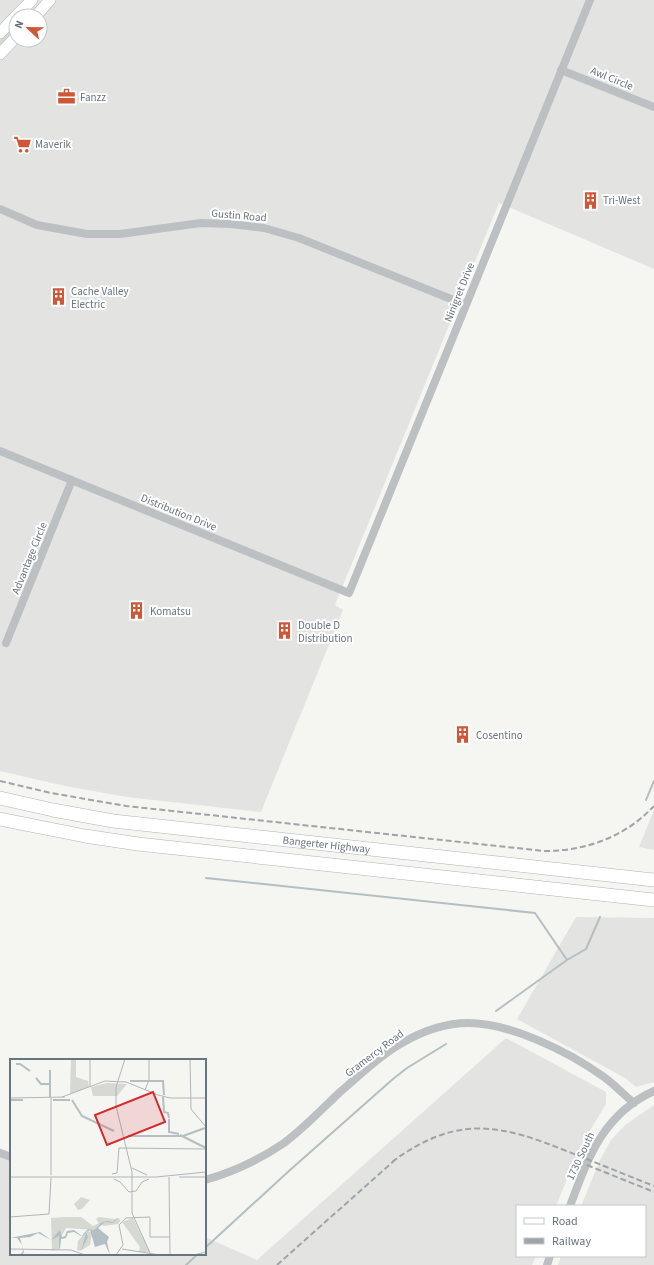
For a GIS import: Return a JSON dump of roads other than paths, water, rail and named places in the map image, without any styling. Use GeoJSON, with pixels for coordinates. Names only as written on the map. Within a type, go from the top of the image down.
{"type":"FeatureCollection","features":[{"type":"Feature","properties":{"kind":"highway","name":"Bangerter Highway"},"geometry":{"type":"LineString","coordinates":[[0,798],[113,821],[654,880]]}},
{"type":"Feature","properties":{"kind":"highway","name":"Bangerter Highway"},"geometry":{"type":"LineString","coordinates":[[0,819],[119,842],[654,900]]}},
{"type":"Feature","properties":{"kind":"main road"},"geometry":{"type":"LineString","coordinates":[[24,8],[32,0]]}},
{"type":"Feature","properties":{"kind":"main road"},"geometry":{"type":"LineString","coordinates":[[43,8],[50,0]]}},
{"type":"Feature","properties":{"kind":"main road"},"geometry":{"type":"LineString","coordinates":[[0,33],[8,24]]}},
{"type":"Feature","properties":{"kind":"main road"},"geometry":{"type":"LineString","coordinates":[[0,54],[8,46]]}},
{"type":"Feature","properties":{"kind":"street","name":"Ninigret Drive"},"geometry":{"type":"LineString","coordinates":[[349,593],[590,0]]}},
{"type":"Feature","properties":{"kind":"street","name":"Awl Circle"},"geometry":{"type":"LineString","coordinates":[[561,70],[654,107]]}},
{"type":"Feature","properties":{"kind":"street","name":"Gustin Road"},"geometry":{"type":"LineString","coordinates":[[0,209],[37,225],[87,234],[120,234],[201,223],[231,224],[264,228],[299,238],[466,305]]}},
{"type":"Feature","properties":{"kind":"street","name":"Distribution Drive"},"geometry":{"type":"LineString","coordinates":[[0,451],[349,593]]}},
{"type":"Feature","properties":{"kind":"street","name":"Advantage Circle"},"geometry":{"type":"LineString","coordinates":[[6,643],[72,480]]}},
{"type":"Feature","properties":{"kind":"street","name":"Gramercy Road"},"geometry":{"type":"LineString","coordinates":[[206,1180],[252,1163],[285,1142],[342,1091],[401,1044],[430,1030],[448,1026],[466,1023],[482,1023],[509,1029],[540,1041],[604,1077],[634,1103]]}},
{"type":"Feature","properties":{"kind":"street","name":"1730 South"},"geometry":{"type":"LineString","coordinates":[[570,1205],[591,1152],[608,1125],[634,1103],[654,1091]]}},
{"type":"Feature","properties":{"kind":"street"},"geometry":{"type":"LineString","coordinates":[[0,1153],[10,1157]]}},
{"type":"Feature","properties":{"kind":"waterway"},"geometry":{"type":"LineString","coordinates":[[646,800],[654,781]]}},
{"type":"Feature","properties":{"kind":"waterway"},"geometry":{"type":"LineString","coordinates":[[206,878],[535,913],[567,960]]}},
{"type":"Feature","properties":{"kind":"waterway"},"geometry":{"type":"LineString","coordinates":[[496,1011],[567,960],[586,949],[600,917]]}},
{"type":"Feature","properties":{"kind":"waterway"},"geometry":{"type":"LineString","coordinates":[[206,1247],[393,1079],[407,1068],[446,1044]]}},
{"type":"Feature","properties":{"kind":"waterway"},"geometry":{"type":"LineString","coordinates":[[186,1265],[197,1255]]}},
{"type":"Feature","properties":{"kind":"railway"},"geometry":{"type":"LineString","coordinates":[[0,781],[51,793],[126,806],[544,851],[575,848],[604,840],[618,834],[630,826],[643,817],[654,806]]}},
{"type":"Feature","properties":{"kind":"railway"},"geometry":{"type":"LineString","coordinates":[[392,1162],[415,1147],[437,1136],[458,1130],[479,1128],[500,1130],[544,1142],[654,1186]]}},
{"type":"Feature","properties":{"kind":"railway"},"geometry":{"type":"LineString","coordinates":[[277,1265],[396,1159]]}},
{"type":"Feature","properties":{"kind":"railway"},"geometry":{"type":"LineString","coordinates":[[587,1165],[654,1192]]}},
{"type":"Feature","properties":{"kind":"place","name":"Fanzz"},"geometry":{"type":"Point","coordinates":[67,97]}},
{"type":"Feature","properties":{"kind":"place","name":"Maverik"},"geometry":{"type":"Point","coordinates":[22,144]}},
{"type":"Feature","properties":{"kind":"place","name":"Tri-West"},"geometry":{"type":"Point","coordinates":[590,200]}},
{"type":"Feature","properties":{"kind":"place","name":"Cache Valley Electric"},"geometry":{"type":"Point","coordinates":[58,297]}},
{"type":"Feature","properties":{"kind":"place","name":"Komatsu"},"geometry":{"type":"Point","coordinates":[137,611]}},
{"type":"Feature","properties":{"kind":"place","name":"Double D Distribution"},"geometry":{"type":"Point","coordinates":[285,631]}},
{"type":"Feature","properties":{"kind":"place","name":"Cosentino"},"geometry":{"type":"Point","coordinates":[463,735]}}]}
